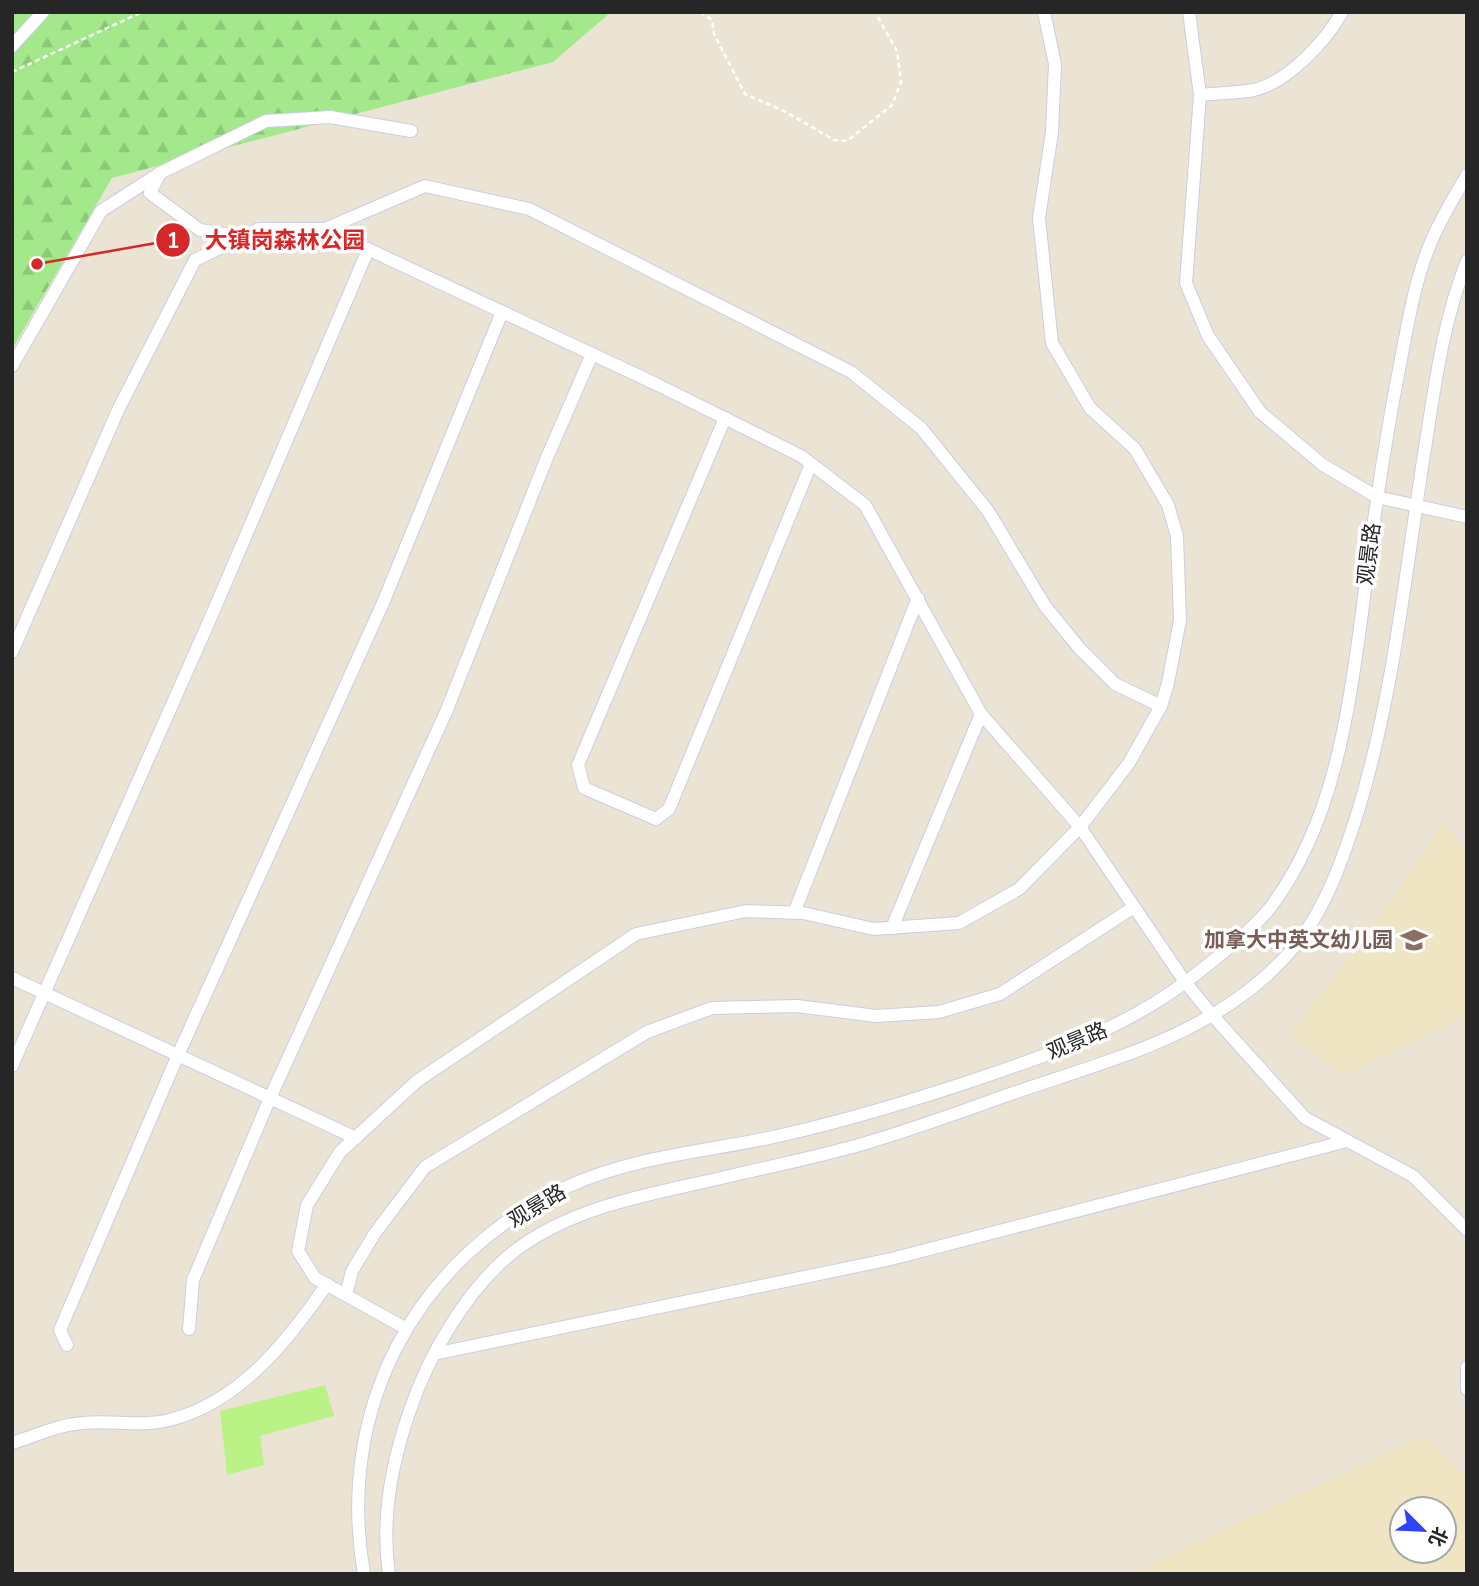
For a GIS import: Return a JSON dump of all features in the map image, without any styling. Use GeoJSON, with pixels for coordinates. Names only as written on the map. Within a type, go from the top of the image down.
{"type":"FeatureCollection","features":[{"type":"Feature","properties":{"kind":"street"},"geometry":{"type":"LineString","coordinates":[[12,46],[43,12]]}},
{"type":"Feature","properties":{"kind":"street"},"geometry":{"type":"LineString","coordinates":[[405,1328],[315,1278],[298,1251],[307,1205],[341,1152],[417,1081],[636,934],[746,911],[794,913],[874,929],[959,923],[1019,889],[1080,827],[1129,762],[1161,706],[1180,620],[1177,536],[1171,515],[1135,449],[1090,408],[1052,343],[1039,218],[1052,132],[1055,64],[1044,12]]}},
{"type":"Feature","properties":{"kind":"street"},"geometry":{"type":"LineString","coordinates":[[1189,12],[1200,95],[1186,284],[1208,336],[1259,412],[1323,465],[1377,497],[1415,508],[1467,517]]}},
{"type":"Feature","properties":{"kind":"street"},"geometry":{"type":"LineString","coordinates":[[1200,95],[1254,89],[1273,82],[1318,47],[1342,12]]}},
{"type":"Feature","properties":{"kind":"street"},"geometry":{"type":"LineString","coordinates":[[12,366],[101,211],[160,173],[266,121],[330,117],[411,131]]}},
{"type":"Feature","properties":{"kind":"street"},"geometry":{"type":"LineString","coordinates":[[160,173],[150,193],[200,230],[244,237]]}},
{"type":"Feature","properties":{"kind":"street","name":"观景路"},"geometry":{"type":"LineString","coordinates":[[364,1574],[359,1544],[367,1425],[376,1392],[405,1328],[430,1291],[459,1261],[528,1210],[572,1185],[652,1160],[709,1146],[761,1139],[891,1107],[1081,1042],[1185,982],[1266,913],[1303,853],[1319,815],[1345,732],[1377,497],[1415,289],[1443,216],[1467,175]]}},
{"type":"Feature","properties":{"kind":"street"},"geometry":{"type":"LineString","coordinates":[[12,652],[119,408],[195,260],[260,229],[325,229],[425,186],[529,209],[851,372],[921,428],[988,511],[1045,606],[1080,649],[1115,684],[1161,706]]}},
{"type":"Feature","properties":{"kind":"street"},"geometry":{"type":"LineString","coordinates":[[325,229],[724,418],[811,464],[865,505],[981,714],[1080,827],[1185,982],[1212,1015],[1305,1118],[1413,1176],[1467,1230]]}},
{"type":"Feature","properties":{"kind":"street"},"geometry":{"type":"LineString","coordinates":[[12,1066],[214,611],[368,250]]}},
{"type":"Feature","properties":{"kind":"street","name":"观景路"},"geometry":{"type":"LineString","coordinates":[[389,1574],[385,1532],[395,1463],[417,1387],[445,1334],[498,1266],[520,1247],[575,1219],[632,1198],[875,1141],[1157,1045],[1212,1015],[1281,962],[1299,942],[1311,924],[1351,832],[1383,710],[1439,358],[1456,288],[1467,261]]}},
{"type":"Feature","properties":{"kind":"street"},"geometry":{"type":"LineString","coordinates":[[67,1345],[60,1330],[178,1055],[383,603],[502,312]]}},
{"type":"Feature","properties":{"kind":"street"},"geometry":{"type":"LineString","coordinates":[[189,1329],[193,1280],[270,1098],[446,712],[546,460],[592,354]]}},
{"type":"Feature","properties":{"kind":"street"},"geometry":{"type":"LineString","coordinates":[[724,418],[578,765],[584,788],[656,819],[669,808],[811,464]]}},
{"type":"Feature","properties":{"kind":"street"},"geometry":{"type":"LineString","coordinates":[[794,913],[918,597]]}},
{"type":"Feature","properties":{"kind":"street"},"geometry":{"type":"LineString","coordinates":[[892,928],[981,714]]}},
{"type":"Feature","properties":{"kind":"street"},"geometry":{"type":"LineString","coordinates":[[346,1295],[352,1271],[358,1261],[425,1167],[647,1032],[712,1008],[797,1006],[876,1016],[939,1012],[1000,994],[1134,907]]}},
{"type":"Feature","properties":{"kind":"street"},"geometry":{"type":"LineString","coordinates":[[12,978],[356,1138]]}},
{"type":"Feature","properties":{"kind":"street"},"geometry":{"type":"LineString","coordinates":[[434,1354],[891,1259],[1348,1141]]}},
{"type":"Feature","properties":{"kind":"street"},"geometry":{"type":"LineString","coordinates":[[12,1443],[81,1423],[168,1420],[215,1402],[264,1363],[302,1321],[327,1284]]}},
{"type":"Feature","properties":{"kind":"street"},"geometry":{"type":"LineString","coordinates":[[1467,1367],[1467,1389]]}},
{"type":"Feature","properties":{"kind":"path"},"geometry":{"type":"LineString","coordinates":[[12,72],[142,12]]}},
{"type":"Feature","properties":{"kind":"path"},"geometry":{"type":"LineString","coordinates":[[700,12],[712,20],[714,34],[745,94],[786,112],[834,140],[847,141],[892,105],[901,82],[897,51],[875,12]]}},
{"type":"Feature","properties":{"kind":"shaded area","name":"加拿大中英文幼儿园"},"geometry":{"type":"Polygon","coordinates":[[[1442,820],[1467,855],[1467,1011],[1462,1018],[1346,1074],[1290,1036],[1414,869],[1442,820]]]}},
{"type":"Feature","properties":{"kind":"shaded area"},"geometry":{"type":"Polygon","coordinates":[[[1425,1435],[1467,1478],[1467,1574],[1130,1574],[1425,1435]]]}},
{"type":"Feature","properties":{"kind":"green space"},"geometry":{"type":"Polygon","coordinates":[[[12,12],[611,12],[553,62],[112,178],[12,349],[12,12]]]}},
{"type":"Feature","properties":{"kind":"green space"},"geometry":{"type":"Polygon","coordinates":[[[325,1385],[334,1416],[260,1436],[264,1465],[227,1475],[220,1411],[325,1385]]]}},
{"type":"Feature","properties":{"kind":"place","name":"大镇岗森林公园"},"geometry":{"type":"Point","coordinates":[37,264]}},
{"type":"Feature","properties":{"kind":"place","name":"加拿大中英文幼儿园"},"geometry":{"type":"Point","coordinates":[1414,940]}}]}
